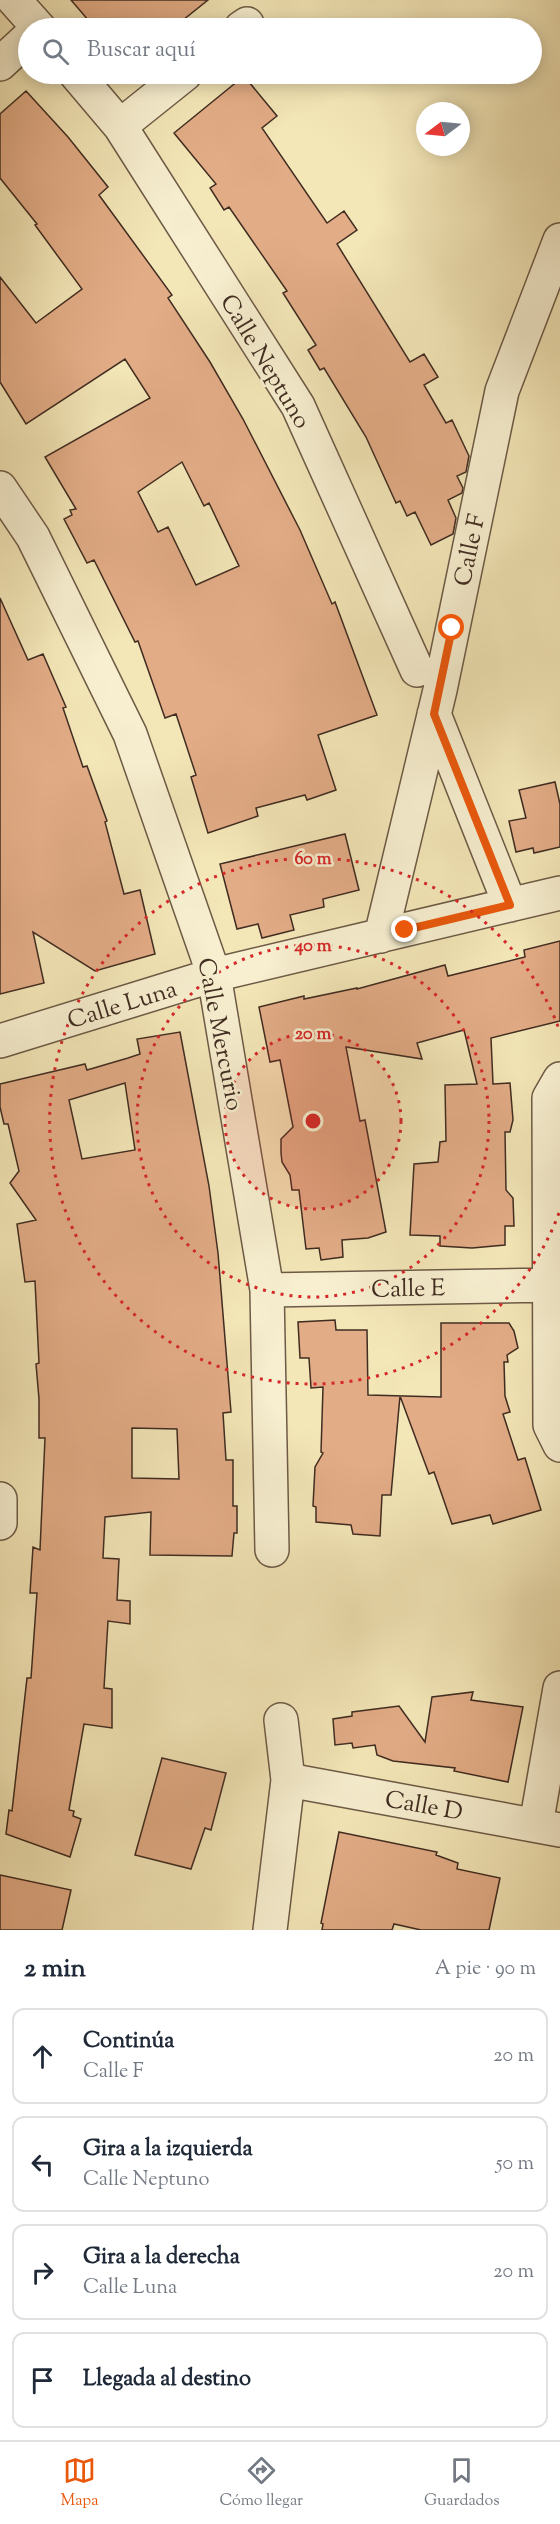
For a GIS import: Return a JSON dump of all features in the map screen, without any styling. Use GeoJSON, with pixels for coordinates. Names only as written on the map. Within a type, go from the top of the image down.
{"type":"FeatureCollection","features":[{"type":"Feature","properties":{"kind":"street"},"geometry":{"type":"LineString","coordinates":[[14,0],[30,18]]}},
{"type":"Feature","properties":{"kind":"street"},"geometry":{"type":"LineString","coordinates":[[0,64],[18,47]]}},
{"type":"Feature","properties":{"kind":"street","name":"Calle Neptuno"},"geometry":{"type":"LineString","coordinates":[[84,84],[120,126],[297,406],[417,670]]}},
{"type":"Feature","properties":{"kind":"street"},"geometry":{"type":"LineString","coordinates":[[120,126],[172,84]]}},
{"type":"Feature","properties":{"kind":"street","name":"Calle F"},"geometry":{"type":"LineString","coordinates":[[381,936],[434,714],[502,391],[560,240]]}},
{"type":"Feature","properties":{"kind":"street","name":"Calle Mercurio"},"geometry":{"type":"LineString","coordinates":[[0,488],[33,537],[130,735],[214,975],[267,1290],[272,1550]]}},
{"type":"Feature","properties":{"kind":"street"},"geometry":{"type":"LineString","coordinates":[[434,714],[510,905]]}},
{"type":"Feature","properties":{"kind":"street","name":"Calle Luna"},"geometry":{"type":"LineString","coordinates":[[0,1041],[214,975],[560,893]]}},
{"type":"Feature","properties":{"kind":"street"},"geometry":{"type":"LineString","coordinates":[[560,1079],[549,1098],[550,1425],[560,1445]]}},
{"type":"Feature","properties":{"kind":"street","name":"Calle E"},"geometry":{"type":"LineString","coordinates":[[267,1290],[549,1285]]}},
{"type":"Feature","properties":{"kind":"street"},"geometry":{"type":"LineString","coordinates":[[0,1499],[0,1523]]}},
{"type":"Feature","properties":{"kind":"street"},"geometry":{"type":"LineString","coordinates":[[548,1828],[560,1688]]}},
{"type":"Feature","properties":{"kind":"street"},"geometry":{"type":"LineString","coordinates":[[270,1930],[288,1780],[281,1720]]}},
{"type":"Feature","properties":{"kind":"street","name":"Calle D"},"geometry":{"type":"LineString","coordinates":[[288,1780],[548,1828]]}},
{"type":"Feature","properties":{"kind":"building"},"geometry":{"type":"Polygon","coordinates":[[[71,0],[208,0],[186,18],[86,18],[71,0]]]}},
{"type":"Feature","properties":{"kind":"building"},"geometry":{"type":"Polygon","coordinates":[[[234,84],[251,84],[277,116],[262,128],[327,223],[344,211],[357,230],[337,244],[410,362],[424,354],[438,377],[424,385],[446,423],[452,420],[469,456],[466,472],[457,476],[463,488],[462,493],[448,500],[456,518],[453,534],[431,545],[415,512],[407,516],[400,501],[396,503],[366,437],[324,368],[320,370],[308,350],[316,345],[283,293],[287,291],[229,207],[224,210],[210,188],[216,184],[174,133],[234,84]]]}},
{"type":"Feature","properties":{"kind":"building"},"geometry":{"type":"Polygon","coordinates":[[[26,91],[68,137],[108,187],[99,195],[172,295],[168,298],[210,362],[243,419],[300,530],[332,604],[335,602],[377,715],[318,735],[336,790],[307,800],[305,795],[256,808],[258,816],[208,833],[191,777],[196,775],[176,714],[165,718],[138,641],[135,642],[94,560],[87,563],[64,519],[72,515],[70,510],[76,509],[45,457],[150,398],[125,359],[26,424],[0,382],[0,277],[36,323],[82,289],[35,225],[37,224],[0,178],[0,114],[26,91]],[[182,462],[138,492],[158,532],[168,527],[196,585],[239,566],[209,503],[204,506],[182,462]]]}},
{"type":"Feature","properties":{"kind":"building"},"geometry":{"type":"Polygon","coordinates":[[[0,598],[28,660],[43,654],[66,707],[63,708],[83,767],[87,766],[107,821],[105,822],[124,894],[140,890],[155,954],[95,971],[33,932],[44,983],[0,994],[0,598]]]}},
{"type":"Feature","properties":{"kind":"building"},"geometry":{"type":"Polygon","coordinates":[[[555,782],[560,804],[560,847],[534,853],[533,848],[516,852],[509,821],[526,818],[519,790],[555,782]]]}},
{"type":"Feature","properties":{"kind":"building"},"geometry":{"type":"Polygon","coordinates":[[[345,834],[359,890],[323,899],[324,907],[290,915],[294,930],[262,938],[258,924],[237,929],[220,864],[345,834]]]}},
{"type":"Feature","properties":{"kind":"building"},"geometry":{"type":"Polygon","coordinates":[[[560,941],[560,1021],[491,1038],[493,1084],[510,1083],[513,1120],[510,1132],[505,1132],[506,1190],[513,1198],[514,1226],[505,1226],[505,1245],[472,1248],[440,1246],[440,1236],[410,1235],[414,1164],[438,1162],[440,1142],[446,1141],[445,1085],[477,1084],[464,1030],[417,1043],[422,1059],[346,1047],[360,1121],[365,1120],[386,1232],[368,1238],[342,1240],[343,1257],[321,1260],[319,1248],[306,1249],[299,1190],[292,1190],[290,1175],[282,1162],[281,1139],[293,1127],[280,1060],[270,1062],[259,1007],[304,996],[304,999],[357,989],[445,965],[448,976],[525,957],[524,950],[560,941]]]}},
{"type":"Feature","properties":{"kind":"building"},"geometry":{"type":"Polygon","coordinates":[[[180,1032],[209,1186],[218,1253],[231,1412],[223,1413],[226,1460],[233,1460],[233,1506],[237,1506],[237,1533],[234,1533],[232,1556],[150,1555],[151,1512],[105,1517],[103,1558],[119,1559],[117,1600],[130,1601],[130,1624],[108,1621],[104,1688],[112,1689],[112,1728],[84,1724],[69,1810],[74,1811],[73,1816],[81,1819],[70,1857],[6,1834],[9,1810],[12,1811],[27,1678],[31,1678],[37,1593],[30,1593],[33,1547],[40,1550],[45,1438],[39,1438],[36,1364],[39,1363],[35,1281],[25,1282],[17,1224],[36,1220],[10,1183],[19,1171],[8,1124],[4,1124],[0,1107],[0,1084],[85,1064],[87,1070],[128,1058],[140,1054],[137,1039],[180,1032]],[[125,1083],[69,1100],[82,1159],[135,1150],[125,1083]],[[132,1428],[132,1478],[179,1479],[177,1429],[132,1428]]]}},
{"type":"Feature","properties":{"kind":"building"},"geometry":{"type":"Polygon","coordinates":[[[335,1320],[336,1330],[367,1330],[368,1395],[441,1397],[441,1323],[509,1323],[514,1331],[518,1348],[507,1355],[508,1362],[504,1362],[505,1396],[510,1412],[503,1414],[518,1460],[525,1458],[541,1510],[493,1524],[490,1515],[452,1524],[434,1472],[429,1474],[400,1396],[391,1495],[382,1495],[380,1536],[353,1534],[351,1525],[316,1522],[316,1507],[313,1506],[315,1467],[323,1453],[321,1452],[323,1387],[311,1388],[309,1358],[300,1358],[298,1322],[335,1320]]]}},
{"type":"Feature","properties":{"kind":"building"},"geometry":{"type":"Polygon","coordinates":[[[473,1692],[471,1700],[523,1707],[508,1782],[454,1771],[455,1768],[393,1761],[377,1755],[375,1745],[353,1748],[352,1743],[335,1745],[333,1719],[352,1716],[352,1712],[399,1706],[425,1742],[432,1697],[473,1692]]]}},
{"type":"Feature","properties":{"kind":"building"},"geometry":{"type":"Polygon","coordinates":[[[162,1758],[226,1773],[211,1830],[205,1828],[191,1869],[135,1855],[162,1758]]]}},
{"type":"Feature","properties":{"kind":"building"},"geometry":{"type":"Polygon","coordinates":[[[339,1832],[437,1852],[436,1855],[458,1863],[457,1869],[500,1878],[489,1930],[421,1930],[394,1924],[392,1930],[322,1930],[323,1924],[321,1923],[339,1832]]]}},
{"type":"Feature","properties":{"kind":"building"},"geometry":{"type":"Polygon","coordinates":[[[0,1875],[71,1890],[62,1930],[0,1930],[0,1875]]]}},
{"type":"Feature","properties":{"kind":"route"},"geometry":{"type":"LineString","coordinates":[[405,930],[510,905],[434,714],[452,628]]}}]}
